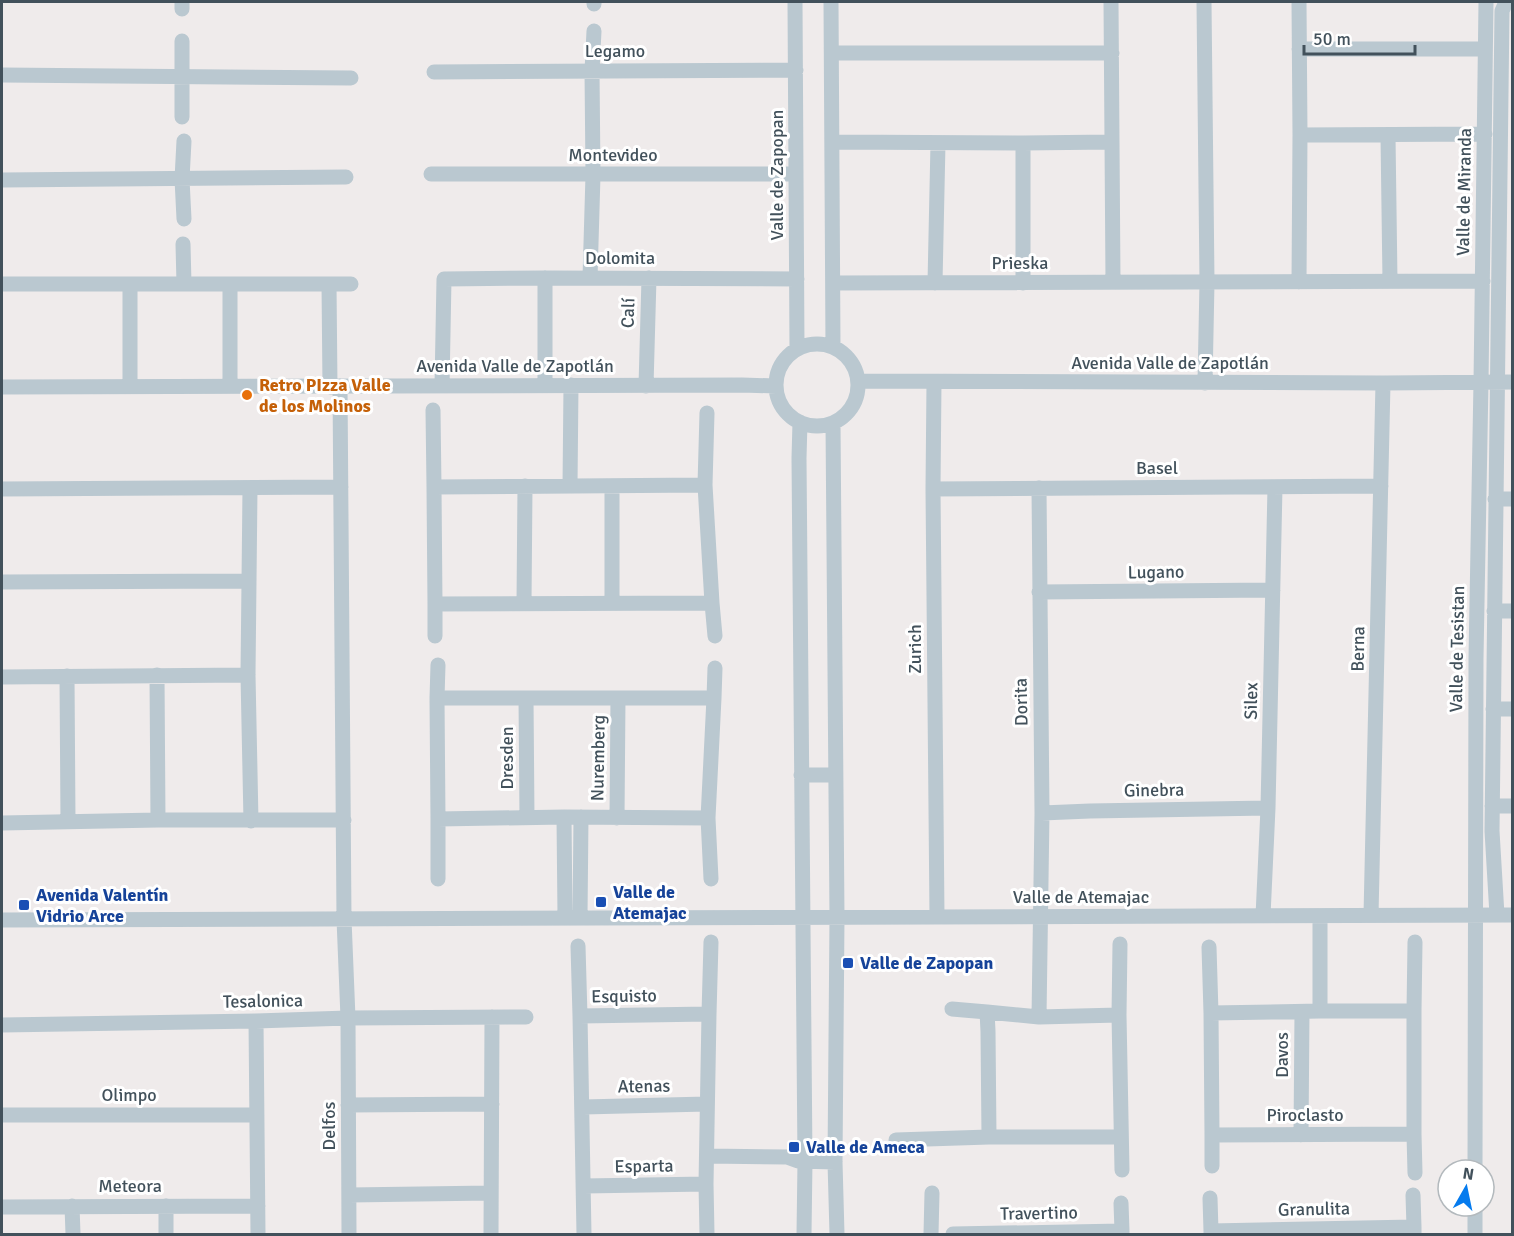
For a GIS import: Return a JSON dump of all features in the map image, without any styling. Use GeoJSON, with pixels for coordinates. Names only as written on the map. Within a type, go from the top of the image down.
{"type":"FeatureCollection","features":[{"type":"Feature","properties":{"kind":"street","name":"Valle de Zapopan"},"geometry":{"type":"LineString","coordinates":[[795,2],[797,349]]}},
{"type":"Feature","properties":{"kind":"street"},"geometry":{"type":"LineString","coordinates":[[831,2],[833,347]]}},
{"type":"Feature","properties":{"kind":"street"},"geometry":{"type":"LineString","coordinates":[[1111,2],[1113,282]]}},
{"type":"Feature","properties":{"kind":"street"},"geometry":{"type":"LineString","coordinates":[[1204,2],[1207,282],[1205,383]]}},
{"type":"Feature","properties":{"kind":"street"},"geometry":{"type":"LineString","coordinates":[[1299,2],[1299,282]]}},
{"type":"Feature","properties":{"kind":"street","name":"Valle de Miranda"},"geometry":{"type":"LineString","coordinates":[[1481,382],[1486,2]]}},
{"type":"Feature","properties":{"kind":"street"},"geometry":{"type":"LineString","coordinates":[[1505,915],[1492,831],[1492,806],[1496,499],[1505,382],[1502,11],[1506,2]]}},
{"type":"Feature","properties":{"kind":"street"},"geometry":{"type":"LineString","coordinates":[[590,278],[594,31]]}},
{"type":"Feature","properties":{"kind":"street"},"geometry":{"type":"LineString","coordinates":[[182,41],[183,117]]}},
{"type":"Feature","properties":{"kind":"street"},"geometry":{"type":"LineString","coordinates":[[1299,49],[1485,49]]}},
{"type":"Feature","properties":{"kind":"street"},"geometry":{"type":"LineString","coordinates":[[832,54],[1112,52]]}},
{"type":"Feature","properties":{"kind":"street","name":"Legamo"},"geometry":{"type":"LineString","coordinates":[[434,72],[796,70]]}},
{"type":"Feature","properties":{"kind":"street"},"geometry":{"type":"LineString","coordinates":[[2,75],[351,78]]}},
{"type":"Feature","properties":{"kind":"street"},"geometry":{"type":"LineString","coordinates":[[1300,135],[1485,134]]}},
{"type":"Feature","properties":{"kind":"street"},"geometry":{"type":"LineString","coordinates":[[1388,135],[1390,281]]}},
{"type":"Feature","properties":{"kind":"street"},"geometry":{"type":"LineString","coordinates":[[184,141],[182,179],[184,219]]}},
{"type":"Feature","properties":{"kind":"street"},"geometry":{"type":"LineString","coordinates":[[832,142],[1112,141]]}},
{"type":"Feature","properties":{"kind":"street"},"geometry":{"type":"LineString","coordinates":[[935,283],[938,143]]}},
{"type":"Feature","properties":{"kind":"street"},"geometry":{"type":"LineString","coordinates":[[1023,143],[1023,282]]}},
{"type":"Feature","properties":{"kind":"street","name":"Montevideo"},"geometry":{"type":"LineString","coordinates":[[431,174],[796,174]]}},
{"type":"Feature","properties":{"kind":"street"},"geometry":{"type":"LineString","coordinates":[[2,180],[346,177]]}},
{"type":"Feature","properties":{"kind":"street"},"geometry":{"type":"LineString","coordinates":[[183,244],[184,284]]}},
{"type":"Feature","properties":{"kind":"street"},"geometry":{"type":"LineString","coordinates":[[545,278],[545,385]]}},
{"type":"Feature","properties":{"kind":"street","name":"Calí"},"geometry":{"type":"LineString","coordinates":[[646,386],[649,278]]}},
{"type":"Feature","properties":{"kind":"street","name":"Dolomita"},"geometry":{"type":"LineString","coordinates":[[442,386],[444,279],[796,279]]}},
{"type":"Feature","properties":{"kind":"street","name":"Prieska"},"geometry":{"type":"LineString","coordinates":[[833,283],[1483,281]]}},
{"type":"Feature","properties":{"kind":"street"},"geometry":{"type":"LineString","coordinates":[[2,284],[351,284]]}},
{"type":"Feature","properties":{"kind":"street"},"geometry":{"type":"LineString","coordinates":[[130,284],[130,387]]}},
{"type":"Feature","properties":{"kind":"street"},"geometry":{"type":"LineString","coordinates":[[230,284],[230,386]]}},
{"type":"Feature","properties":{"kind":"street","name":"Delfos"},"geometry":{"type":"LineString","coordinates":[[329,284],[341,487],[349,1234]]}},
{"type":"Feature","properties":{"kind":"street"},"geometry":{"type":"LineString","coordinates":[[821,344],[833,347],[846,355],[854,367],[858,381],[856,398],[848,413],[833,423],[816,426],[800,422],[788,413],[779,401],[776,386],[779,372],[786,359],[797,349],[821,344]]}},
{"type":"Feature","properties":{"kind":"street","name":"Avenida Valle de Zapotlán"},"geometry":{"type":"LineString","coordinates":[[858,381],[1505,382]]}},
{"type":"Feature","properties":{"kind":"street","name":"Zurich"},"geometry":{"type":"LineString","coordinates":[[934,382],[937,916]]}},
{"type":"Feature","properties":{"kind":"street","name":"Valle de Tesistan"},"geometry":{"type":"LineString","coordinates":[[1475,1158],[1476,646],[1481,382]]}},
{"type":"Feature","properties":{"kind":"street","name":"Berna"},"geometry":{"type":"LineString","coordinates":[[1371,915],[1383,383]]}},
{"type":"Feature","properties":{"kind":"street"},"geometry":{"type":"LineString","coordinates":[[570,486],[571,385]]}},
{"type":"Feature","properties":{"kind":"street","name":"Avenida Valle de Zapotlán"},"geometry":{"type":"LineString","coordinates":[[2,389],[230,386],[776,386]]}},
{"type":"Feature","properties":{"kind":"street"},"geometry":{"type":"LineString","coordinates":[[433,410],[435,636]]}},
{"type":"Feature","properties":{"kind":"street"},"geometry":{"type":"LineString","coordinates":[[706,413],[705,485],[715,636]]}},
{"type":"Feature","properties":{"kind":"street"},"geometry":{"type":"LineString","coordinates":[[800,422],[804,1234]]}},
{"type":"Feature","properties":{"kind":"street"},"geometry":{"type":"LineString","coordinates":[[833,423],[837,1234]]}},
{"type":"Feature","properties":{"kind":"street"},"geometry":{"type":"LineString","coordinates":[[434,487],[705,485]]}},
{"type":"Feature","properties":{"kind":"street"},"geometry":{"type":"LineString","coordinates":[[524,603],[525,486]]}},
{"type":"Feature","properties":{"kind":"street"},"geometry":{"type":"LineString","coordinates":[[612,486],[612,603]]}},
{"type":"Feature","properties":{"kind":"street","name":"Basel"},"geometry":{"type":"LineString","coordinates":[[933,489],[1381,486]]}},
{"type":"Feature","properties":{"kind":"street"},"geometry":{"type":"LineString","coordinates":[[2,489],[341,487]]}},
{"type":"Feature","properties":{"kind":"street","name":"Silex"},"geometry":{"type":"LineString","coordinates":[[1263,916],[1268,808],[1275,487]]}},
{"type":"Feature","properties":{"kind":"street"},"geometry":{"type":"LineString","coordinates":[[250,488],[248,675],[251,821]]}},
{"type":"Feature","properties":{"kind":"street","name":"Dorita"},"geometry":{"type":"LineString","coordinates":[[1039,488],[1041,813],[1039,1017]]}},
{"type":"Feature","properties":{"kind":"street"},"geometry":{"type":"LineString","coordinates":[[1496,499],[1512,499]]}},
{"type":"Feature","properties":{"kind":"street"},"geometry":{"type":"LineString","coordinates":[[2,582],[249,581]]}},
{"type":"Feature","properties":{"kind":"street","name":"Lugano"},"geometry":{"type":"LineString","coordinates":[[1039,592],[1273,590]]}},
{"type":"Feature","properties":{"kind":"street"},"geometry":{"type":"LineString","coordinates":[[435,604],[712,603]]}},
{"type":"Feature","properties":{"kind":"street"},"geometry":{"type":"LineString","coordinates":[[1494,611],[1512,611]]}},
{"type":"Feature","properties":{"kind":"street"},"geometry":{"type":"LineString","coordinates":[[438,665],[438,879]]}},
{"type":"Feature","properties":{"kind":"street"},"geometry":{"type":"LineString","coordinates":[[711,879],[708,818],[715,668]]}},
{"type":"Feature","properties":{"kind":"street"},"geometry":{"type":"LineString","coordinates":[[157,675],[158,820]]}},
{"type":"Feature","properties":{"kind":"street"},"geometry":{"type":"LineString","coordinates":[[2,676],[248,675]]}},
{"type":"Feature","properties":{"kind":"street"},"geometry":{"type":"LineString","coordinates":[[67,676],[69,821]]}},
{"type":"Feature","properties":{"kind":"street"},"geometry":{"type":"LineString","coordinates":[[437,698],[714,698]]}},
{"type":"Feature","properties":{"kind":"street","name":"Dresden"},"geometry":{"type":"LineString","coordinates":[[526,698],[527,818]]}},
{"type":"Feature","properties":{"kind":"street","name":"Nuremberg"},"geometry":{"type":"LineString","coordinates":[[617,818],[618,698]]}},
{"type":"Feature","properties":{"kind":"street"},"geometry":{"type":"LineString","coordinates":[[1493,709],[1512,709]]}},
{"type":"Feature","properties":{"kind":"street"},"geometry":{"type":"LineString","coordinates":[[801,775],[835,775]]}},
{"type":"Feature","properties":{"kind":"street"},"geometry":{"type":"LineString","coordinates":[[1492,806],[1512,806]]}},
{"type":"Feature","properties":{"kind":"street","name":"Ginebra"},"geometry":{"type":"LineString","coordinates":[[1041,813],[1268,808]]}},
{"type":"Feature","properties":{"kind":"street"},"geometry":{"type":"LineString","coordinates":[[564,817],[572,917]]}},
{"type":"Feature","properties":{"kind":"street"},"geometry":{"type":"LineString","coordinates":[[572,917],[581,817]]}},
{"type":"Feature","properties":{"kind":"street"},"geometry":{"type":"LineString","coordinates":[[438,819],[708,818]]}},
{"type":"Feature","properties":{"kind":"street"},"geometry":{"type":"LineString","coordinates":[[2,823],[344,820]]}},
{"type":"Feature","properties":{"kind":"street","name":"Valle de Atemajac"},"geometry":{"type":"LineString","coordinates":[[2,920],[1505,915]]}},
{"type":"Feature","properties":{"kind":"street"},"geometry":{"type":"LineString","coordinates":[[1320,916],[1320,1011]]}},
{"type":"Feature","properties":{"kind":"street"},"geometry":{"type":"LineString","coordinates":[[707,1234],[711,942]]}},
{"type":"Feature","properties":{"kind":"street"},"geometry":{"type":"LineString","coordinates":[[1415,942],[1415,1173]]}},
{"type":"Feature","properties":{"kind":"street"},"geometry":{"type":"LineString","coordinates":[[1120,944],[1122,1170]]}},
{"type":"Feature","properties":{"kind":"street"},"geometry":{"type":"LineString","coordinates":[[578,946],[580,1016]]}},
{"type":"Feature","properties":{"kind":"street"},"geometry":{"type":"LineString","coordinates":[[1209,947],[1212,1166]]}},
{"type":"Feature","properties":{"kind":"street"},"geometry":{"type":"LineString","coordinates":[[952,1009],[1039,1017],[1119,1015]]}},
{"type":"Feature","properties":{"kind":"street"},"geometry":{"type":"LineString","coordinates":[[1211,1013],[1414,1011]]}},
{"type":"Feature","properties":{"kind":"street"},"geometry":{"type":"LineString","coordinates":[[987,1012],[989,1137]]}},
{"type":"Feature","properties":{"kind":"street","name":"Davos"},"geometry":{"type":"LineString","coordinates":[[1301,1135],[1302,1012]]}},
{"type":"Feature","properties":{"kind":"street","name":"Esquisto"},"geometry":{"type":"LineString","coordinates":[[584,1234],[580,1016],[709,1014]]}},
{"type":"Feature","properties":{"kind":"street"},"geometry":{"type":"LineString","coordinates":[[491,1234],[492,1017]]}},
{"type":"Feature","properties":{"kind":"street","name":"Tesalonica"},"geometry":{"type":"LineString","coordinates":[[2,1024],[526,1017]]}},
{"type":"Feature","properties":{"kind":"street"},"geometry":{"type":"LineString","coordinates":[[256,1021],[258,1234]]}},
{"type":"Feature","properties":{"kind":"street"},"geometry":{"type":"LineString","coordinates":[[348,1105],[492,1104]]}},
{"type":"Feature","properties":{"kind":"street","name":"Atenas"},"geometry":{"type":"LineString","coordinates":[[583,1107],[707,1104]]}},
{"type":"Feature","properties":{"kind":"street","name":"Olimpo"},"geometry":{"type":"LineString","coordinates":[[2,1115],[257,1115]]}},
{"type":"Feature","properties":{"kind":"street","name":"Piroclasto"},"geometry":{"type":"LineString","coordinates":[[1212,1135],[1414,1134]]}},
{"type":"Feature","properties":{"kind":"street"},"geometry":{"type":"LineString","coordinates":[[896,1140],[1121,1137]]}},
{"type":"Feature","properties":{"kind":"street"},"geometry":{"type":"LineString","coordinates":[[707,1161],[787,1157],[802,1161],[835,1162]]}},
{"type":"Feature","properties":{"kind":"street","name":"Esparta"},"geometry":{"type":"LineString","coordinates":[[584,1186],[706,1184]]}},
{"type":"Feature","properties":{"kind":"street"},"geometry":{"type":"LineString","coordinates":[[349,1195],[491,1193]]}},
{"type":"Feature","properties":{"kind":"street"},"geometry":{"type":"LineString","coordinates":[[931,1234],[932,1193]]}},
{"type":"Feature","properties":{"kind":"street"},"geometry":{"type":"LineString","coordinates":[[1413,1195],[1414,1231]]}},
{"type":"Feature","properties":{"kind":"street"},"geometry":{"type":"LineString","coordinates":[[1210,1198],[1211,1233]]}},
{"type":"Feature","properties":{"kind":"street"},"geometry":{"type":"LineString","coordinates":[[1121,1203],[1122,1233]]}},
{"type":"Feature","properties":{"kind":"street"},"geometry":{"type":"LineString","coordinates":[[72,1206],[73,1234]]}},
{"type":"Feature","properties":{"kind":"street"},"geometry":{"type":"LineString","coordinates":[[166,1206],[166,1234]]}},
{"type":"Feature","properties":{"kind":"street","name":"Meteora"},"geometry":{"type":"LineString","coordinates":[[2,1207],[258,1206]]}},
{"type":"Feature","properties":{"kind":"street"},"geometry":{"type":"LineString","coordinates":[[1475,1218],[1475,1234]]}},
{"type":"Feature","properties":{"kind":"street","name":"Granulita"},"geometry":{"type":"LineString","coordinates":[[1211,1233],[1414,1231]]}},
{"type":"Feature","properties":{"kind":"street","name":"Travertino"},"geometry":{"type":"LineString","coordinates":[[953,1234],[1122,1233]]}},
{"type":"Feature","properties":{"kind":"place","name":"Retro PIzza Valle de los Molinos"},"geometry":{"type":"Point","coordinates":[247,395]}},
{"type":"Feature","properties":{"kind":"place","name":"Valle de Atemajac"},"geometry":{"type":"Point","coordinates":[601,902]}},
{"type":"Feature","properties":{"kind":"place","name":"Avenida Valentín Vidrio Arce"},"geometry":{"type":"Point","coordinates":[24,905]}},
{"type":"Feature","properties":{"kind":"place","name":"Valle de Zapopan"},"geometry":{"type":"Point","coordinates":[848,963]}},
{"type":"Feature","properties":{"kind":"place","name":"Valle de Ameca"},"geometry":{"type":"Point","coordinates":[794,1147]}}]}
